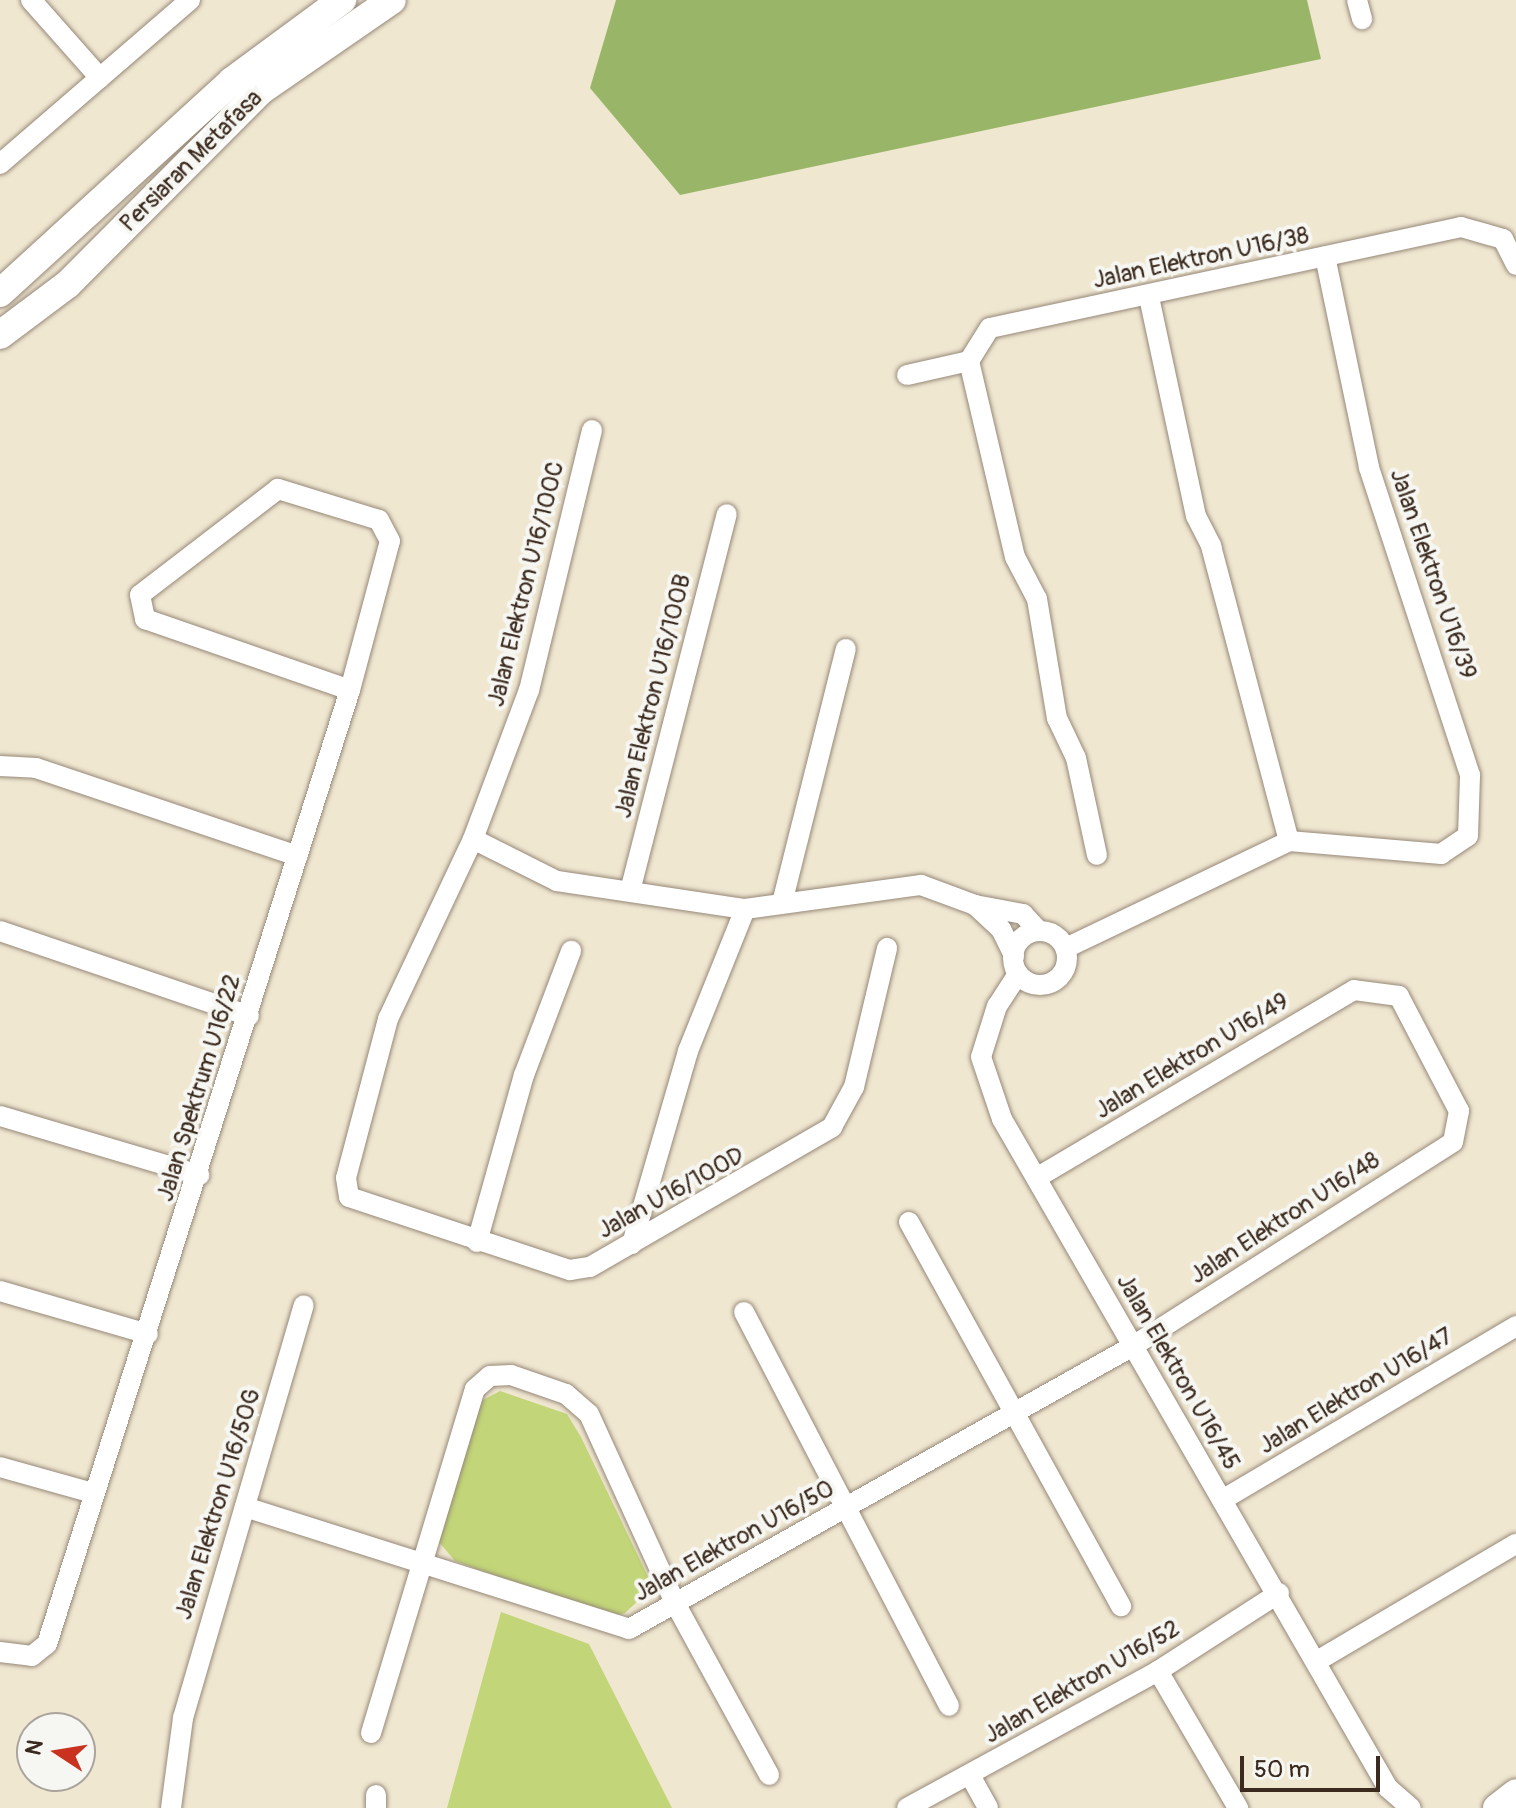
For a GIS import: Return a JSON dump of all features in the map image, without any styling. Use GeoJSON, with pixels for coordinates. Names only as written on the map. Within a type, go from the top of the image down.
{"type":"FeatureCollection","features":[{"type":"Feature","properties":{"kind":"main road","name":"Persiaran Metafasa"},"geometry":{"type":"LineString","coordinates":[[0,293],[232,81],[342,0]]}},
{"type":"Feature","properties":{"kind":"main road","name":"Persiaran Metafasa"},"geometry":{"type":"LineString","coordinates":[[0,335],[68,284],[260,91],[392,0]]}},
{"type":"Feature","properties":{"kind":"main road"},"geometry":{"type":"LineString","coordinates":[[1497,1808],[1516,1793]]}},
{"type":"Feature","properties":{"kind":"street"},"geometry":{"type":"LineString","coordinates":[[31,0],[100,78]]}},
{"type":"Feature","properties":{"kind":"street"},"geometry":{"type":"LineString","coordinates":[[0,164],[190,0]]}},
{"type":"Feature","properties":{"kind":"street","name":"Jalan Elektron U16/38"},"geometry":{"type":"LineString","coordinates":[[969,361],[990,328],[1149,297],[1461,227],[1503,239],[1516,265]]}},
{"type":"Feature","properties":{"kind":"street","name":"Jalan Elektron U16/39"},"geometry":{"type":"LineString","coordinates":[[1289,841],[1441,854],[1468,836],[1474,812],[1435,658],[1369,467],[1325,257]]}},
{"type":"Feature","properties":{"kind":"street"},"geometry":{"type":"LineString","coordinates":[[975,905],[1001,929],[1016,965],[1032,984],[1057,979],[1066,948],[1289,841],[1211,546],[1196,516],[1149,297]]}},
{"type":"Feature","properties":{"kind":"street"},"geometry":{"type":"LineString","coordinates":[[907,375],[969,361],[1015,557],[1037,599],[1057,718],[1076,758],[1097,855]]}},
{"type":"Feature","properties":{"kind":"street","name":"Jalan Elektron U16/100C"},"geometry":{"type":"LineString","coordinates":[[349,1197],[346,1178],[388,1019],[473,839],[529,690],[592,430]]}},
{"type":"Feature","properties":{"kind":"street","name":"Jalan Spektrum U16/22"},"geometry":{"type":"LineString","coordinates":[[0,1652],[32,1656],[47,1644],[93,1493],[148,1334],[249,1016],[350,690],[390,541],[379,520],[278,489],[140,595],[145,619],[350,690]]}},
{"type":"Feature","properties":{"kind":"street","name":"Jalan Elektron U16/100B"},"geometry":{"type":"LineString","coordinates":[[630,891],[727,514]]}},
{"type":"Feature","properties":{"kind":"street"},"geometry":{"type":"LineString","coordinates":[[782,903],[846,649]]}},
{"type":"Feature","properties":{"kind":"street"},"geometry":{"type":"LineString","coordinates":[[0,766],[36,768],[298,856]]}},
{"type":"Feature","properties":{"kind":"street"},"geometry":{"type":"LineString","coordinates":[[473,839],[557,881],[745,909],[921,885],[975,905],[1023,914],[1039,931],[1066,948]]}},
{"type":"Feature","properties":{"kind":"street"},"geometry":{"type":"LineString","coordinates":[[632,1244],[688,1051],[745,909]]}},
{"type":"Feature","properties":{"kind":"street"},"geometry":{"type":"LineString","coordinates":[[0,931],[249,1016]]}},
{"type":"Feature","properties":{"kind":"street"},"geometry":{"type":"LineString","coordinates":[[1016,965],[1019,941],[1039,931]]}},
{"type":"Feature","properties":{"kind":"street","name":"Jalan U16/100D"},"geometry":{"type":"LineString","coordinates":[[349,1197],[477,1242],[570,1270],[632,1244],[832,1127],[854,1087],[887,948]]}},
{"type":"Feature","properties":{"kind":"street"},"geometry":{"type":"LineString","coordinates":[[477,1242],[524,1075],[571,951]]}},
{"type":"Feature","properties":{"kind":"street","name":"Jalan Elektron U16/45"},"geometry":{"type":"LineString","coordinates":[[1016,965],[997,1006],[981,1057],[1002,1119],[1040,1176],[1133,1346],[1279,1593],[1389,1798],[1411,1808]]}},
{"type":"Feature","properties":{"kind":"street","name":"Jalan Elektron U16/49"},"geometry":{"type":"LineString","coordinates":[[1040,1176],[1354,990],[1373,989]]}},
{"type":"Feature","properties":{"kind":"street","name":"Jalan Elektron U16/48"},"geometry":{"type":"LineString","coordinates":[[1133,1346],[1453,1142],[1459,1111],[1399,996],[1373,989]]}},
{"type":"Feature","properties":{"kind":"street"},"geometry":{"type":"LineString","coordinates":[[0,1116],[199,1175]]}},
{"type":"Feature","properties":{"kind":"street"},"geometry":{"type":"LineString","coordinates":[[909,1222],[1121,1606]]}},
{"type":"Feature","properties":{"kind":"street"},"geometry":{"type":"LineString","coordinates":[[0,1291],[148,1334]]}},
{"type":"Feature","properties":{"kind":"street","name":"Jalan Elektron U16/50G"},"geometry":{"type":"LineString","coordinates":[[171,1808],[183,1718],[304,1305]]}},
{"type":"Feature","properties":{"kind":"street"},"geometry":{"type":"LineString","coordinates":[[744,1312],[949,1706]]}},
{"type":"Feature","properties":{"kind":"street","name":"Jalan Elektron U16/47"},"geometry":{"type":"LineString","coordinates":[[1222,1500],[1516,1326]]}},
{"type":"Feature","properties":{"kind":"street","name":"Jalan Elektron U16/50"},"geometry":{"type":"LineString","coordinates":[[245,1507],[422,1562],[621,1631],[1133,1346]]}},
{"type":"Feature","properties":{"kind":"street"},"geometry":{"type":"LineString","coordinates":[[371,1733],[475,1389],[490,1376],[511,1375],[566,1394],[589,1414],[675,1603],[769,1775]]}},
{"type":"Feature","properties":{"kind":"street"},"geometry":{"type":"LineString","coordinates":[[0,1467],[93,1493]]}},
{"type":"Feature","properties":{"kind":"street"},"geometry":{"type":"LineString","coordinates":[[1317,1661],[1516,1544]]}},
{"type":"Feature","properties":{"kind":"street","name":"Jalan Elektron U16/52"},"geometry":{"type":"LineString","coordinates":[[907,1808],[971,1777],[1158,1671],[1279,1593]]}},
{"type":"Feature","properties":{"kind":"street"},"geometry":{"type":"LineString","coordinates":[[1158,1671],[1238,1808]]}},
{"type":"Feature","properties":{"kind":"street"},"geometry":{"type":"LineString","coordinates":[[971,1777],[988,1808]]}},
{"type":"Feature","properties":{"kind":"green space"},"geometry":{"type":"Polygon","coordinates":[[[616,0],[1307,0],[1321,59],[680,195],[590,88],[616,0]]]}},
{"type":"Feature","properties":{"kind":"green space"},"geometry":{"type":"Polygon","coordinates":[[[500,1391],[567,1414],[581,1437],[653,1587],[625,1613],[610,1617],[455,1561],[439,1542],[481,1401],[500,1391]]]}},
{"type":"Feature","properties":{"kind":"green space"},"geometry":{"type":"Polygon","coordinates":[[[501,1612],[589,1644],[672,1808],[447,1808],[501,1612]]]}}]}
